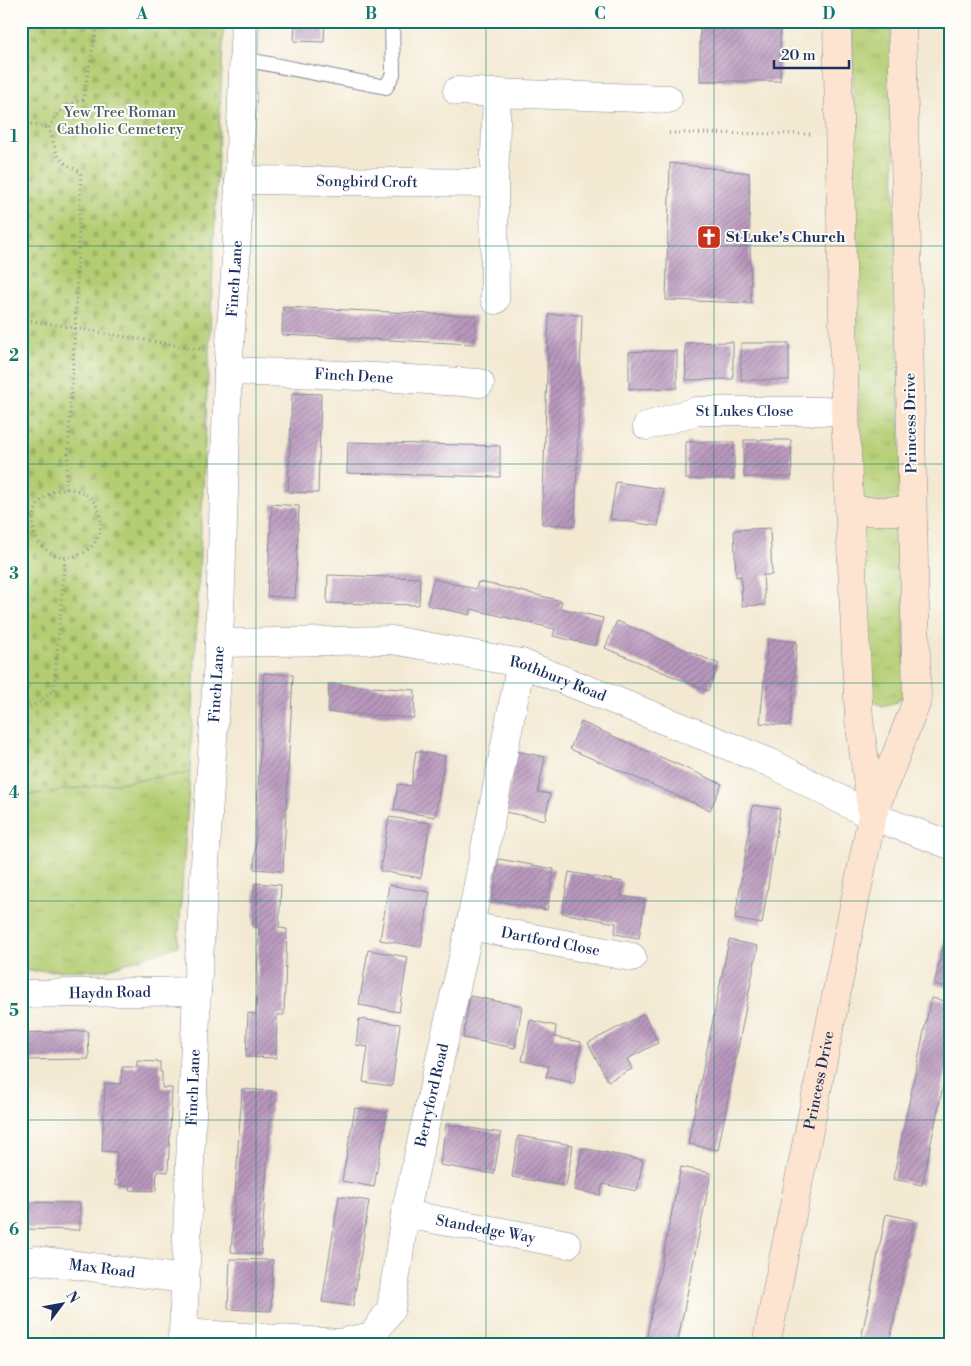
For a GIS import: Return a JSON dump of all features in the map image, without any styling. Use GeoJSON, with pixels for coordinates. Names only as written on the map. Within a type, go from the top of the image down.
{"type":"FeatureCollection","features":[{"type":"Feature","properties":{"kind":"street","name":"Finch Lane"},"geometry":{"type":"LineString","coordinates":[[181,1339],[197,991],[219,643],[229,363],[245,21]]}},
{"type":"Feature","properties":{"kind":"street","name":"Princess Drive"},"geometry":{"type":"LineString","coordinates":[[837,21],[838,134],[849,512],[859,719],[872,816]]}},
{"type":"Feature","properties":{"kind":"street","name":"Princess Drive"},"geometry":{"type":"LineString","coordinates":[[766,1345],[872,816],[917,701],[902,21]]}},
{"type":"Feature","properties":{"kind":"street"},"geometry":{"type":"LineString","coordinates":[[458,91],[668,99]]}},
{"type":"Feature","properties":{"kind":"street"},"geometry":{"type":"LineString","coordinates":[[494,300],[494,183],[497,93]]}},
{"type":"Feature","properties":{"kind":"street","name":"Songbird Croft"},"geometry":{"type":"LineString","coordinates":[[239,180],[494,183]]}},
{"type":"Feature","properties":{"kind":"street","name":"Finch Dene"},"geometry":{"type":"LineString","coordinates":[[229,363],[322,374],[480,383]]}},
{"type":"Feature","properties":{"kind":"street","name":"St Lukes Close"},"geometry":{"type":"LineString","coordinates":[[647,426],[696,411],[845,411]]}},
{"type":"Feature","properties":{"kind":"street"},"geometry":{"type":"LineString","coordinates":[[849,512],[912,511]]}},
{"type":"Feature","properties":{"kind":"street","name":"Rothbury Road"},"geometry":{"type":"LineString","coordinates":[[219,643],[392,640],[521,663],[771,763],[872,816],[950,846]]}},
{"type":"Feature","properties":{"kind":"street","name":"Berryford Road"},"geometry":{"type":"LineString","coordinates":[[181,1339],[340,1343],[372,1336],[391,1309],[405,1214],[470,926],[521,663]]}},
{"type":"Feature","properties":{"kind":"street","name":"Dartford Close"},"geometry":{"type":"LineString","coordinates":[[470,926],[632,957]]}},
{"type":"Feature","properties":{"kind":"street","name":"Haydn Road"},"geometry":{"type":"LineString","coordinates":[[21,994],[197,991]]}},
{"type":"Feature","properties":{"kind":"street","name":"Standedge Way"},"geometry":{"type":"LineString","coordinates":[[405,1214],[567,1244]]}},
{"type":"Feature","properties":{"kind":"street","name":"Max Road"},"geometry":{"type":"LineString","coordinates":[[21,1264],[36,1260],[185,1279]]}},
{"type":"Feature","properties":{"kind":"lane"},"geometry":{"type":"LineString","coordinates":[[243,59],[386,87],[393,74],[392,21]]}},
{"type":"Feature","properties":{"kind":"path"},"geometry":{"type":"LineString","coordinates":[[49,128],[66,106],[83,100],[98,21]]}},
{"type":"Feature","properties":{"kind":"path"},"geometry":{"type":"LineString","coordinates":[[21,122],[49,128]]}},
{"type":"Feature","properties":{"kind":"path"},"geometry":{"type":"LineString","coordinates":[[49,128],[56,152],[64,164],[81,172],[66,489]]}},
{"type":"Feature","properties":{"kind":"path"},"geometry":{"type":"LineString","coordinates":[[669,133],[838,134]]}},
{"type":"Feature","properties":{"kind":"path"},"geometry":{"type":"LineString","coordinates":[[21,319],[229,363]]}},
{"type":"Feature","properties":{"kind":"path"},"geometry":{"type":"LineString","coordinates":[[66,489],[83,492],[92,500],[101,514],[102,526],[98,540],[90,549],[77,556],[65,558],[50,553],[41,546],[34,530],[34,518],[40,502],[48,494],[66,489]]}},
{"type":"Feature","properties":{"kind":"path"},"geometry":{"type":"LineString","coordinates":[[21,515],[34,518]]}},
{"type":"Feature","properties":{"kind":"path"},"geometry":{"type":"LineString","coordinates":[[21,709],[26,710],[42,700],[54,689],[65,558]]}},
{"type":"Feature","properties":{"kind":"green space","name":"Yew Tree Roman Catholic Cemetery"},"geometry":{"type":"Polygon","coordinates":[[[21,21],[224,21],[190,773],[21,796],[21,21]]]}},
{"type":"Feature","properties":{"kind":"green space"},"geometry":{"type":"Polygon","coordinates":[[[852,21],[891,21],[906,690],[897,702],[882,706],[872,700],[863,672],[852,21]]]}},
{"type":"Feature","properties":{"kind":"green space"},"geometry":{"type":"Polygon","coordinates":[[[190,773],[178,946],[105,970],[21,971],[21,796],[190,773]]]}},
{"type":"Feature","properties":{"kind":"building"},"geometry":{"type":"Polygon","coordinates":[[[295,21],[325,21],[324,42],[294,41],[295,21]]]}},
{"type":"Feature","properties":{"kind":"building"},"geometry":{"type":"Polygon","coordinates":[[[700,21],[729,21],[729,26],[780,26],[780,81],[700,81],[700,21]]]}},
{"type":"Feature","properties":{"kind":"building","name":"St Luke's Church"},"geometry":{"type":"Polygon","coordinates":[[[670,163],[749,173],[751,303],[666,300],[670,163]]]}},
{"type":"Feature","properties":{"kind":"building"},"geometry":{"type":"Polygon","coordinates":[[[283,307],[476,316],[474,344],[282,335],[283,307]]]}},
{"type":"Feature","properties":{"kind":"building"},"geometry":{"type":"Polygon","coordinates":[[[549,314],[582,315],[575,526],[542,524],[549,314]]]}},
{"type":"Feature","properties":{"kind":"building"},"geometry":{"type":"Polygon","coordinates":[[[733,342],[733,379],[686,380],[685,343],[733,342]]]}},
{"type":"Feature","properties":{"kind":"building"},"geometry":{"type":"Polygon","coordinates":[[[741,343],[789,343],[789,380],[741,380],[741,343]]]}},
{"type":"Feature","properties":{"kind":"building"},"geometry":{"type":"Polygon","coordinates":[[[677,351],[677,388],[629,389],[629,352],[677,351]]]}},
{"type":"Feature","properties":{"kind":"building"},"geometry":{"type":"Polygon","coordinates":[[[292,393],[321,394],[318,493],[288,492],[292,393]]]}},
{"type":"Feature","properties":{"kind":"building"},"geometry":{"type":"Polygon","coordinates":[[[744,440],[791,440],[792,477],[744,477],[744,440]]]}},
{"type":"Feature","properties":{"kind":"building"},"geometry":{"type":"Polygon","coordinates":[[[348,442],[500,446],[500,477],[347,473],[348,442]]]}},
{"type":"Feature","properties":{"kind":"building"},"geometry":{"type":"Polygon","coordinates":[[[686,442],[734,442],[734,479],[686,479],[686,442]]]}},
{"type":"Feature","properties":{"kind":"building"},"geometry":{"type":"Polygon","coordinates":[[[616,482],[663,489],[658,526],[610,519],[616,482]]]}},
{"type":"Feature","properties":{"kind":"building"},"geometry":{"type":"Polygon","coordinates":[[[272,504],[299,506],[295,598],[267,596],[272,504]]]}},
{"type":"Feature","properties":{"kind":"building"},"geometry":{"type":"Polygon","coordinates":[[[770,528],[772,575],[763,575],[765,605],[742,606],[741,576],[736,577],[734,530],[770,528]]]}},
{"type":"Feature","properties":{"kind":"building"},"geometry":{"type":"Polygon","coordinates":[[[328,575],[420,578],[419,605],[327,603],[328,575]]]}},
{"type":"Feature","properties":{"kind":"building"},"geometry":{"type":"Polygon","coordinates":[[[433,579],[476,589],[478,582],[562,601],[560,608],[603,618],[596,646],[553,636],[555,629],[471,609],[470,615],[427,605],[433,579]]]}},
{"type":"Feature","properties":{"kind":"building"},"geometry":{"type":"Polygon","coordinates":[[[617,621],[719,664],[708,691],[605,648],[617,621]]]}},
{"type":"Feature","properties":{"kind":"building"},"geometry":{"type":"Polygon","coordinates":[[[768,639],[797,642],[790,726],[760,723],[768,639]]]}},
{"type":"Feature","properties":{"kind":"building"},"geometry":{"type":"Polygon","coordinates":[[[264,673],[293,675],[283,871],[254,869],[264,673]]]}},
{"type":"Feature","properties":{"kind":"building"},"geometry":{"type":"Polygon","coordinates":[[[329,684],[415,690],[414,718],[328,712],[329,684]]]}},
{"type":"Feature","properties":{"kind":"building"},"geometry":{"type":"Polygon","coordinates":[[[581,722],[722,784],[710,810],[570,749],[581,722]]]}},
{"type":"Feature","properties":{"kind":"building"},"geometry":{"type":"Polygon","coordinates":[[[416,751],[445,756],[435,817],[394,810],[398,784],[411,786],[416,751]]]}},
{"type":"Feature","properties":{"kind":"building"},"geometry":{"type":"Polygon","coordinates":[[[516,751],[545,757],[538,792],[550,794],[545,820],[505,812],[516,751]]]}},
{"type":"Feature","properties":{"kind":"building"},"geometry":{"type":"Polygon","coordinates":[[[753,805],[780,809],[762,924],[735,919],[753,805]]]}},
{"type":"Feature","properties":{"kind":"building"},"geometry":{"type":"Polygon","coordinates":[[[389,817],[430,823],[421,878],[380,871],[389,817]]]}},
{"type":"Feature","properties":{"kind":"building"},"geometry":{"type":"Polygon","coordinates":[[[499,859],[554,869],[547,910],[492,900],[499,859]]]}},
{"type":"Feature","properties":{"kind":"building"},"geometry":{"type":"Polygon","coordinates":[[[569,872],[623,882],[621,896],[645,900],[639,938],[615,934],[616,923],[562,913],[569,872]]]}},
{"type":"Feature","properties":{"kind":"building"},"geometry":{"type":"Polygon","coordinates":[[[255,883],[281,885],[279,928],[287,929],[284,1015],[277,1015],[276,1058],[246,1057],[248,1013],[256,1014],[259,928],[253,927],[255,883]]]}},
{"type":"Feature","properties":{"kind":"building"},"geometry":{"type":"Polygon","coordinates":[[[389,885],[430,892],[421,947],[380,940],[389,885]]]}},
{"type":"Feature","properties":{"kind":"building"},"geometry":{"type":"Polygon","coordinates":[[[950,924],[950,988],[934,984],[950,924]]]}},
{"type":"Feature","properties":{"kind":"building"},"geometry":{"type":"Polygon","coordinates":[[[729,940],[758,946],[718,1150],[688,1144],[729,940]]]}},
{"type":"Feature","properties":{"kind":"building"},"geometry":{"type":"Polygon","coordinates":[[[368,950],[408,957],[399,1012],[359,1005],[368,950]]]}},
{"type":"Feature","properties":{"kind":"building"},"geometry":{"type":"Polygon","coordinates":[[[470,996],[522,1006],[515,1048],[463,1038],[470,996]]]}},
{"type":"Feature","properties":{"kind":"building"},"geometry":{"type":"Polygon","coordinates":[[[931,998],[950,1002],[950,1053],[922,1185],[893,1179],[931,998]]]}},
{"type":"Feature","properties":{"kind":"building"},"geometry":{"type":"Polygon","coordinates":[[[644,1014],[658,1043],[627,1059],[632,1069],[608,1081],[588,1043],[644,1014]]]}},
{"type":"Feature","properties":{"kind":"building"},"geometry":{"type":"Polygon","coordinates":[[[359,1019],[400,1024],[392,1086],[363,1082],[368,1047],[356,1045],[359,1019]]]}},
{"type":"Feature","properties":{"kind":"building"},"geometry":{"type":"Polygon","coordinates":[[[530,1020],[556,1026],[555,1037],[581,1042],[574,1083],[546,1077],[549,1066],[522,1061],[530,1020]]]}},
{"type":"Feature","properties":{"kind":"building"},"geometry":{"type":"Polygon","coordinates":[[[88,1031],[89,1059],[21,1060],[21,1033],[88,1031]]]}},
{"type":"Feature","properties":{"kind":"building"},"geometry":{"type":"Polygon","coordinates":[[[137,1061],[160,1062],[162,1088],[172,1088],[168,1172],[157,1171],[156,1191],[130,1190],[131,1186],[115,1185],[117,1152],[102,1151],[105,1083],[121,1084],[122,1067],[137,1067],[137,1061]]]}},
{"type":"Feature","properties":{"kind":"building"},"geometry":{"type":"Polygon","coordinates":[[[242,1089],[272,1091],[261,1254],[231,1252],[242,1089]]]}},
{"type":"Feature","properties":{"kind":"building"},"geometry":{"type":"Polygon","coordinates":[[[355,1108],[387,1113],[374,1187],[342,1181],[355,1108]]]}},
{"type":"Feature","properties":{"kind":"building"},"geometry":{"type":"Polygon","coordinates":[[[446,1124],[501,1133],[494,1174],[440,1165],[446,1124]]]}},
{"type":"Feature","properties":{"kind":"building"},"geometry":{"type":"Polygon","coordinates":[[[518,1136],[573,1145],[566,1186],[512,1177],[518,1136]]]}},
{"type":"Feature","properties":{"kind":"building"},"geometry":{"type":"Polygon","coordinates":[[[582,1148],[643,1160],[637,1191],[603,1184],[600,1195],[574,1190],[582,1148]]]}},
{"type":"Feature","properties":{"kind":"building"},"geometry":{"type":"Polygon","coordinates":[[[681,1167],[711,1173],[677,1345],[645,1345],[681,1167]]]}},
{"type":"Feature","properties":{"kind":"building"},"geometry":{"type":"Polygon","coordinates":[[[339,1196],[369,1201],[353,1306],[322,1302],[339,1196]]]}},
{"type":"Feature","properties":{"kind":"building"},"geometry":{"type":"Polygon","coordinates":[[[21,1202],[80,1203],[80,1230],[21,1229],[21,1202]]]}},
{"type":"Feature","properties":{"kind":"building"},"geometry":{"type":"Polygon","coordinates":[[[886,1214],[914,1220],[889,1345],[860,1345],[886,1214]]]}},
{"type":"Feature","properties":{"kind":"building"},"geometry":{"type":"Polygon","coordinates":[[[230,1259],[273,1260],[271,1311],[228,1309],[230,1259]]]}},
{"type":"Feature","properties":{"kind":"place","name":"St Luke's Church"},"geometry":{"type":"Point","coordinates":[709,237]}}]}
